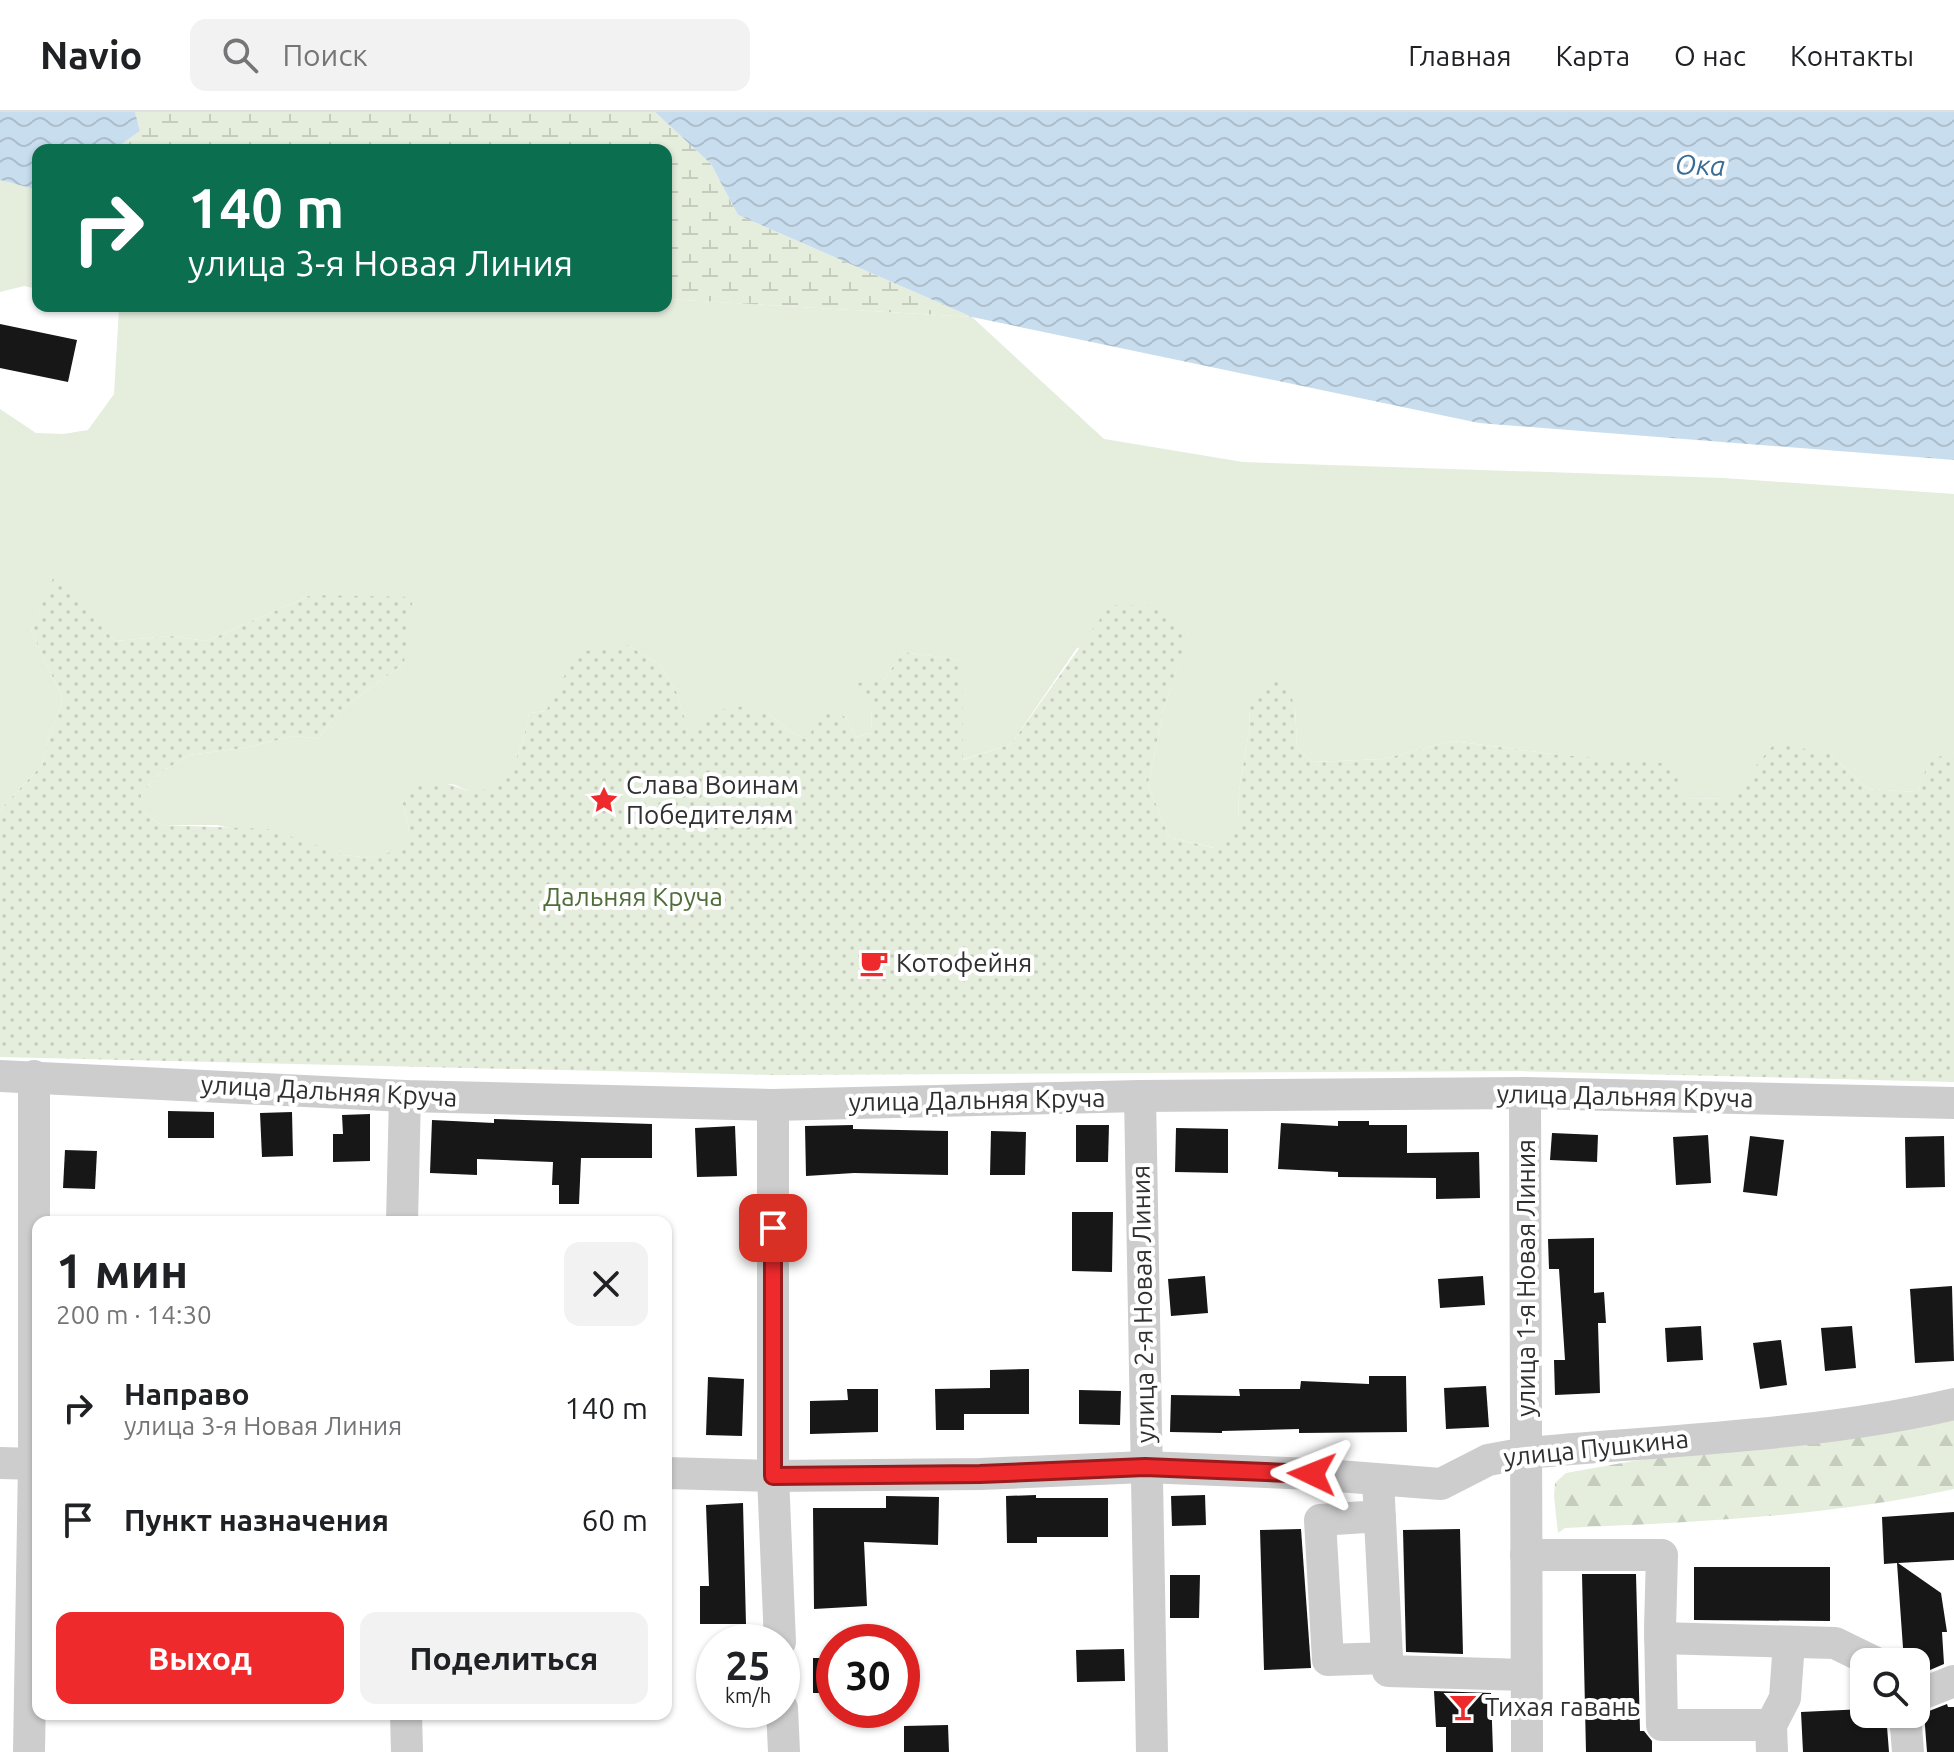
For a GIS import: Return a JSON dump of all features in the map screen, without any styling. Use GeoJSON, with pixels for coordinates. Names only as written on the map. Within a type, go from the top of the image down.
{"type":"FeatureCollection","features":[{"type":"Feature","properties":{"kind":"street","name":"улица Дальняя Круча"},"geometry":{"type":"LineString","coordinates":[[0,1076],[405,1096],[773,1105],[1140,1096],[1525,1093],[1954,1103]]}},
{"type":"Feature","properties":{"kind":"street"},"geometry":{"type":"LineString","coordinates":[[34,1076],[35,1216]]}},
{"type":"Feature","properties":{"kind":"street","name":"улица 1-я Новая Линия"},"geometry":{"type":"LineString","coordinates":[[1525,1093],[1527,1752]]}},
{"type":"Feature","properties":{"kind":"street"},"geometry":{"type":"LineString","coordinates":[[402,1216],[405,1096]]}},
{"type":"Feature","properties":{"kind":"street","name":"улица 2-я Новая Линия"},"geometry":{"type":"LineString","coordinates":[[1140,1096],[1152,1752]]}},
{"type":"Feature","properties":{"kind":"street"},"geometry":{"type":"LineString","coordinates":[[773,1105],[773,1476],[779,1624]]}},
{"type":"Feature","properties":{"kind":"street","name":"улица Пушкина"},"geometry":{"type":"LineString","coordinates":[[672,1473],[773,1476],[980,1474],[1145,1467],[1312,1474],[1441,1484],[1488,1460],[1526,1453],[1811,1428],[1909,1415],[1954,1404]]}},
{"type":"Feature","properties":{"kind":"street"},"geometry":{"type":"LineString","coordinates":[[0,1463],[32,1464]]}},
{"type":"Feature","properties":{"kind":"street"},"geometry":{"type":"LineString","coordinates":[[1378,1480],[1388,1671],[1526,1675]]}},
{"type":"Feature","properties":{"kind":"street"},"geometry":{"type":"LineString","coordinates":[[1380,1516],[1320,1520],[1323,1582],[1328,1660],[1387,1658]]}},
{"type":"Feature","properties":{"kind":"street"},"geometry":{"type":"LineString","coordinates":[[1526,1555],[1662,1555],[1662,1725],[1772,1739],[1785,1698],[1789,1642]]}},
{"type":"Feature","properties":{"kind":"street"},"geometry":{"type":"LineString","coordinates":[[29,1752],[32,1629]]}},
{"type":"Feature","properties":{"kind":"street"},"geometry":{"type":"LineString","coordinates":[[1660,1638],[1835,1643],[1850,1650]]}},
{"type":"Feature","properties":{"kind":"street"},"geometry":{"type":"LineString","coordinates":[[1930,1690],[1954,1681]]}},
{"type":"Feature","properties":{"kind":"street"},"geometry":{"type":"LineString","coordinates":[[406,1720],[407,1752]]}},
{"type":"Feature","properties":{"kind":"street"},"geometry":{"type":"LineString","coordinates":[[783,1728],[784,1752]]}},
{"type":"Feature","properties":{"kind":"street"},"geometry":{"type":"LineString","coordinates":[[1906,1728],[1908,1752]]}},
{"type":"Feature","properties":{"kind":"green space"},"geometry":{"type":"Polygon","coordinates":[[[135,112],[655,112],[711,164],[738,215],[972,317],[672,299],[672,144],[122,144],[140,131],[135,112]]]}},
{"type":"Feature","properties":{"kind":"green space"},"geometry":{"type":"Polygon","coordinates":[[[0,180],[32,188],[32,288],[24,286],[0,292],[0,180]]]}},
{"type":"Feature","properties":{"kind":"green space"},"geometry":{"type":"Polygon","coordinates":[[[672,299],[972,317],[1104,439],[1243,462],[1724,478],[1954,494],[1954,753],[1930,760],[1917,792],[1868,789],[1830,754],[1728,799],[1685,798],[1560,755],[1453,741],[1383,759],[1312,762],[1297,748],[1295,706],[1249,710],[1250,725],[1239,790],[1238,821],[1215,848],[1169,837],[1148,784],[1164,709],[1188,632],[1077,648],[1011,744],[962,760],[961,660],[903,652],[884,680],[871,708],[872,733],[856,737],[845,717],[807,740],[791,732],[769,714],[688,731],[677,693],[661,666],[628,645],[546,711],[529,713],[519,752],[506,776],[497,785],[486,791],[473,792],[452,784],[444,785],[402,800],[409,828],[401,850],[371,858],[344,855],[217,825],[162,825],[141,811],[141,794],[160,773],[189,755],[243,748],[295,736],[318,739],[338,712],[404,663],[311,595],[207,641],[171,636],[115,641],[54,577],[31,631],[63,699],[46,746],[43,764],[0,810],[0,409],[36,433],[63,434],[88,430],[114,394],[119,312],[672,312],[672,299]]]}},
{"type":"Feature","properties":{"kind":"green space","name":"Дальняя Круча"},"geometry":{"type":"Polygon","coordinates":[[[54,576],[115,641],[171,636],[207,641],[311,595],[413,597],[404,663],[338,712],[318,739],[295,736],[243,748],[189,755],[160,773],[141,794],[141,811],[162,825],[269,829],[344,855],[371,858],[401,849],[409,828],[402,800],[415,782],[442,783],[473,791],[500,781],[515,762],[529,713],[546,711],[577,652],[628,645],[661,666],[677,693],[688,730],[708,712],[744,706],[769,714],[791,732],[807,740],[824,706],[845,717],[856,737],[872,733],[871,708],[857,683],[884,680],[903,652],[962,660],[963,760],[1011,744],[1110,605],[1160,606],[1188,633],[1164,709],[1148,784],[1169,837],[1214,848],[1238,821],[1239,790],[1250,725],[1249,710],[1262,687],[1284,679],[1295,706],[1297,748],[1312,762],[1383,759],[1453,741],[1560,755],[1672,764],[1685,798],[1728,799],[1775,743],[1830,754],[1868,789],[1917,792],[1930,759],[1954,753],[1954,1082],[1519,1071],[772,1075],[0,1057],[0,810],[43,764],[46,746],[63,699],[31,631],[54,576]]]}},
{"type":"Feature","properties":{"kind":"green space"},"geometry":{"type":"Polygon","coordinates":[[[1954,1400],[1954,1489],[1809,1512],[1565,1528],[1558,1533],[1555,1483],[1566,1473],[1935,1407],[1954,1400]]]}},
{"type":"Feature","properties":{"kind":"water"},"geometry":{"type":"Polygon","coordinates":[[[0,112],[135,112],[140,131],[122,144],[32,144],[32,188],[0,180],[0,112]]]}},
{"type":"Feature","properties":{"kind":"water","name":"Ока"},"geometry":{"type":"Polygon","coordinates":[[[655,112],[1954,112],[1954,460],[1479,423],[972,317],[738,215],[711,164],[655,112]]]}},
{"type":"Feature","properties":{"kind":"building"},"geometry":{"type":"Polygon","coordinates":[[[0,324],[77,340],[68,382],[0,368],[0,324]]]}},
{"type":"Feature","properties":{"kind":"building"},"geometry":{"type":"Polygon","coordinates":[[[168,1111],[214,1112],[214,1138],[168,1138],[168,1111]]]}},
{"type":"Feature","properties":{"kind":"building"},"geometry":{"type":"Polygon","coordinates":[[[292,1112],[293,1156],[262,1157],[260,1113],[292,1112]]]}},
{"type":"Feature","properties":{"kind":"building"},"geometry":{"type":"Polygon","coordinates":[[[370,1114],[370,1161],[333,1162],[333,1134],[343,1134],[342,1115],[370,1114]]]}},
{"type":"Feature","properties":{"kind":"building"},"geometry":{"type":"Polygon","coordinates":[[[494,1119],[652,1124],[652,1158],[581,1158],[579,1204],[559,1204],[559,1185],[552,1185],[553,1162],[477,1159],[477,1175],[430,1173],[432,1120],[494,1123],[494,1119]]]}},
{"type":"Feature","properties":{"kind":"building"},"geometry":{"type":"Polygon","coordinates":[[[1338,1121],[1407,1125],[1407,1153],[1479,1152],[1480,1198],[1436,1199],[1436,1178],[1338,1177],[1338,1172],[1278,1169],[1281,1123],[1338,1126],[1338,1121]]]}},
{"type":"Feature","properties":{"kind":"building"},"geometry":{"type":"Polygon","coordinates":[[[853,1125],[853,1129],[948,1131],[948,1175],[854,1173],[806,1176],[805,1126],[853,1125]]]}},
{"type":"Feature","properties":{"kind":"building"},"geometry":{"type":"Polygon","coordinates":[[[1076,1125],[1109,1125],[1108,1162],[1076,1162],[1076,1125]]]}},
{"type":"Feature","properties":{"kind":"building"},"geometry":{"type":"Polygon","coordinates":[[[735,1126],[737,1176],[697,1177],[695,1128],[735,1126]]]}},
{"type":"Feature","properties":{"kind":"building"},"geometry":{"type":"Polygon","coordinates":[[[1176,1128],[1228,1129],[1228,1173],[1175,1172],[1176,1128]]]}},
{"type":"Feature","properties":{"kind":"building"},"geometry":{"type":"Polygon","coordinates":[[[991,1131],[1026,1132],[1025,1175],[990,1175],[991,1131]]]}},
{"type":"Feature","properties":{"kind":"building"},"geometry":{"type":"Polygon","coordinates":[[[1552,1133],[1598,1135],[1597,1162],[1550,1160],[1552,1133]]]}},
{"type":"Feature","properties":{"kind":"building"},"geometry":{"type":"Polygon","coordinates":[[[1708,1135],[1711,1183],[1676,1185],[1673,1137],[1708,1135]]]}},
{"type":"Feature","properties":{"kind":"building"},"geometry":{"type":"Polygon","coordinates":[[[1750,1136],[1784,1140],[1777,1196],[1743,1192],[1750,1136]]]}},
{"type":"Feature","properties":{"kind":"building"},"geometry":{"type":"Polygon","coordinates":[[[1944,1136],[1945,1187],[1906,1188],[1905,1137],[1944,1136]]]}},
{"type":"Feature","properties":{"kind":"building"},"geometry":{"type":"Polygon","coordinates":[[[65,1150],[97,1151],[95,1189],[63,1188],[65,1150]]]}},
{"type":"Feature","properties":{"kind":"building"},"geometry":{"type":"Polygon","coordinates":[[[1072,1212],[1113,1212],[1112,1272],[1072,1271],[1072,1212]]]}},
{"type":"Feature","properties":{"kind":"building"},"geometry":{"type":"Polygon","coordinates":[[[1594,1238],[1594,1293],[1604,1292],[1606,1323],[1598,1323],[1600,1393],[1555,1395],[1554,1360],[1565,1360],[1559,1269],[1549,1269],[1548,1239],[1594,1238]]]}},
{"type":"Feature","properties":{"kind":"building"},"geometry":{"type":"Polygon","coordinates":[[[1205,1276],[1208,1313],[1171,1316],[1168,1279],[1205,1276]]]}},
{"type":"Feature","properties":{"kind":"building"},"geometry":{"type":"Polygon","coordinates":[[[1483,1276],[1485,1305],[1440,1308],[1438,1279],[1483,1276]]]}},
{"type":"Feature","properties":{"kind":"building"},"geometry":{"type":"Polygon","coordinates":[[[1952,1286],[1954,1361],[1915,1363],[1910,1289],[1952,1286]]]}},
{"type":"Feature","properties":{"kind":"building"},"geometry":{"type":"Polygon","coordinates":[[[1701,1326],[1703,1360],[1667,1362],[1665,1328],[1701,1326]]]}},
{"type":"Feature","properties":{"kind":"building"},"geometry":{"type":"Polygon","coordinates":[[[1852,1326],[1856,1368],[1825,1371],[1821,1328],[1852,1326]]]}},
{"type":"Feature","properties":{"kind":"building"},"geometry":{"type":"Polygon","coordinates":[[[1781,1340],[1787,1385],[1760,1389],[1753,1343],[1781,1340]]]}},
{"type":"Feature","properties":{"kind":"building"},"geometry":{"type":"Polygon","coordinates":[[[1029,1369],[1029,1414],[964,1414],[964,1430],[936,1430],[935,1389],[990,1388],[990,1370],[1029,1369]]]}},
{"type":"Feature","properties":{"kind":"building"},"geometry":{"type":"Polygon","coordinates":[[[1369,1376],[1406,1376],[1407,1432],[1299,1433],[1299,1429],[1170,1432],[1171,1395],[1240,1396],[1239,1389],[1300,1389],[1301,1381],[1369,1384],[1369,1376]]]}},
{"type":"Feature","properties":{"kind":"building"},"geometry":{"type":"Polygon","coordinates":[[[708,1377],[744,1379],[742,1436],[706,1435],[708,1377]]]}},
{"type":"Feature","properties":{"kind":"building"},"geometry":{"type":"Polygon","coordinates":[[[1486,1386],[1489,1427],[1446,1429],[1444,1388],[1486,1386]]]}},
{"type":"Feature","properties":{"kind":"building"},"geometry":{"type":"Polygon","coordinates":[[[847,1389],[878,1389],[878,1432],[810,1434],[810,1401],[848,1400],[847,1389]]]}},
{"type":"Feature","properties":{"kind":"building"},"geometry":{"type":"Polygon","coordinates":[[[1079,1390],[1121,1391],[1120,1425],[1079,1424],[1079,1390]]]}},
{"type":"Feature","properties":{"kind":"building"},"geometry":{"type":"Polygon","coordinates":[[[1036,1495],[1036,1498],[1108,1498],[1108,1537],[1037,1537],[1037,1543],[1007,1543],[1006,1496],[1036,1495]]]}},
{"type":"Feature","properties":{"kind":"building"},"geometry":{"type":"Polygon","coordinates":[[[1205,1495],[1206,1525],[1172,1526],[1171,1496],[1205,1495]]]}},
{"type":"Feature","properties":{"kind":"building"},"geometry":{"type":"Polygon","coordinates":[[[886,1496],[939,1497],[938,1545],[864,1542],[867,1606],[814,1609],[813,1508],[886,1508],[886,1496]]]}},
{"type":"Feature","properties":{"kind":"building"},"geometry":{"type":"Polygon","coordinates":[[[743,1503],[746,1624],[700,1624],[700,1586],[709,1586],[706,1505],[743,1503]]]}},
{"type":"Feature","properties":{"kind":"building"},"geometry":{"type":"Polygon","coordinates":[[[1954,1512],[1954,1560],[1898,1563],[1941,1593],[1947,1632],[1942,1632],[1944,1664],[1930,1670],[1930,1648],[1903,1648],[1897,1563],[1884,1564],[1882,1517],[1954,1512]]]}},
{"type":"Feature","properties":{"kind":"building"},"geometry":{"type":"Polygon","coordinates":[[[1301,1529],[1311,1668],[1264,1670],[1260,1530],[1301,1529]]]}},
{"type":"Feature","properties":{"kind":"building"},"geometry":{"type":"Polygon","coordinates":[[[1460,1529],[1463,1654],[1406,1652],[1403,1530],[1460,1529]]]}},
{"type":"Feature","properties":{"kind":"building"},"geometry":{"type":"Polygon","coordinates":[[[1694,1567],[1830,1567],[1830,1621],[1694,1620],[1694,1567]]]}},
{"type":"Feature","properties":{"kind":"building"},"geometry":{"type":"Polygon","coordinates":[[[1582,1574],[1636,1574],[1640,1731],[1644,1731],[1652,1741],[1652,1752],[1586,1752],[1582,1574]]]}},
{"type":"Feature","properties":{"kind":"building"},"geometry":{"type":"Polygon","coordinates":[[[1170,1575],[1200,1575],[1199,1618],[1170,1618],[1170,1575]]]}},
{"type":"Feature","properties":{"kind":"building"},"geometry":{"type":"Polygon","coordinates":[[[1124,1649],[1125,1681],[1077,1682],[1076,1650],[1124,1649]]]}},
{"type":"Feature","properties":{"kind":"building"},"geometry":{"type":"Polygon","coordinates":[[[813,1658],[816,1658],[816,1693],[813,1693],[813,1658]]]}},
{"type":"Feature","properties":{"kind":"building","name":"Тихая гавань"},"geometry":{"type":"Polygon","coordinates":[[[1434,1691],[1491,1693],[1493,1752],[1446,1752],[1446,1727],[1436,1727],[1434,1691]]]}},
{"type":"Feature","properties":{"kind":"building"},"geometry":{"type":"Polygon","coordinates":[[[1947,1704],[1954,1707],[1954,1752],[1927,1752],[1925,1728],[1930,1728],[1930,1711],[1947,1704]]]}},
{"type":"Feature","properties":{"kind":"building"},"geometry":{"type":"Polygon","coordinates":[[[1850,1710],[1850,1728],[1887,1728],[1889,1752],[1803,1752],[1801,1712],[1850,1710]]]}},
{"type":"Feature","properties":{"kind":"building"},"geometry":{"type":"Polygon","coordinates":[[[948,1725],[949,1752],[904,1752],[904,1728],[948,1725]]]}},
{"type":"Feature","properties":{"kind":"place","name":"Слава Воинам Победителям"},"geometry":{"type":"Point","coordinates":[604,800]}},
{"type":"Feature","properties":{"kind":"place","name":"Котофейня"},"geometry":{"type":"Point","coordinates":[874,963]}},
{"type":"Feature","properties":{"kind":"place","name":"Тихая гавань"},"geometry":{"type":"Point","coordinates":[1463,1707]}},
{"type":"Feature","properties":{"kind":"route"},"geometry":{"type":"LineString","coordinates":[[773,1228],[773,1476],[980,1474],[1145,1467],[1312,1474]]}}]}
